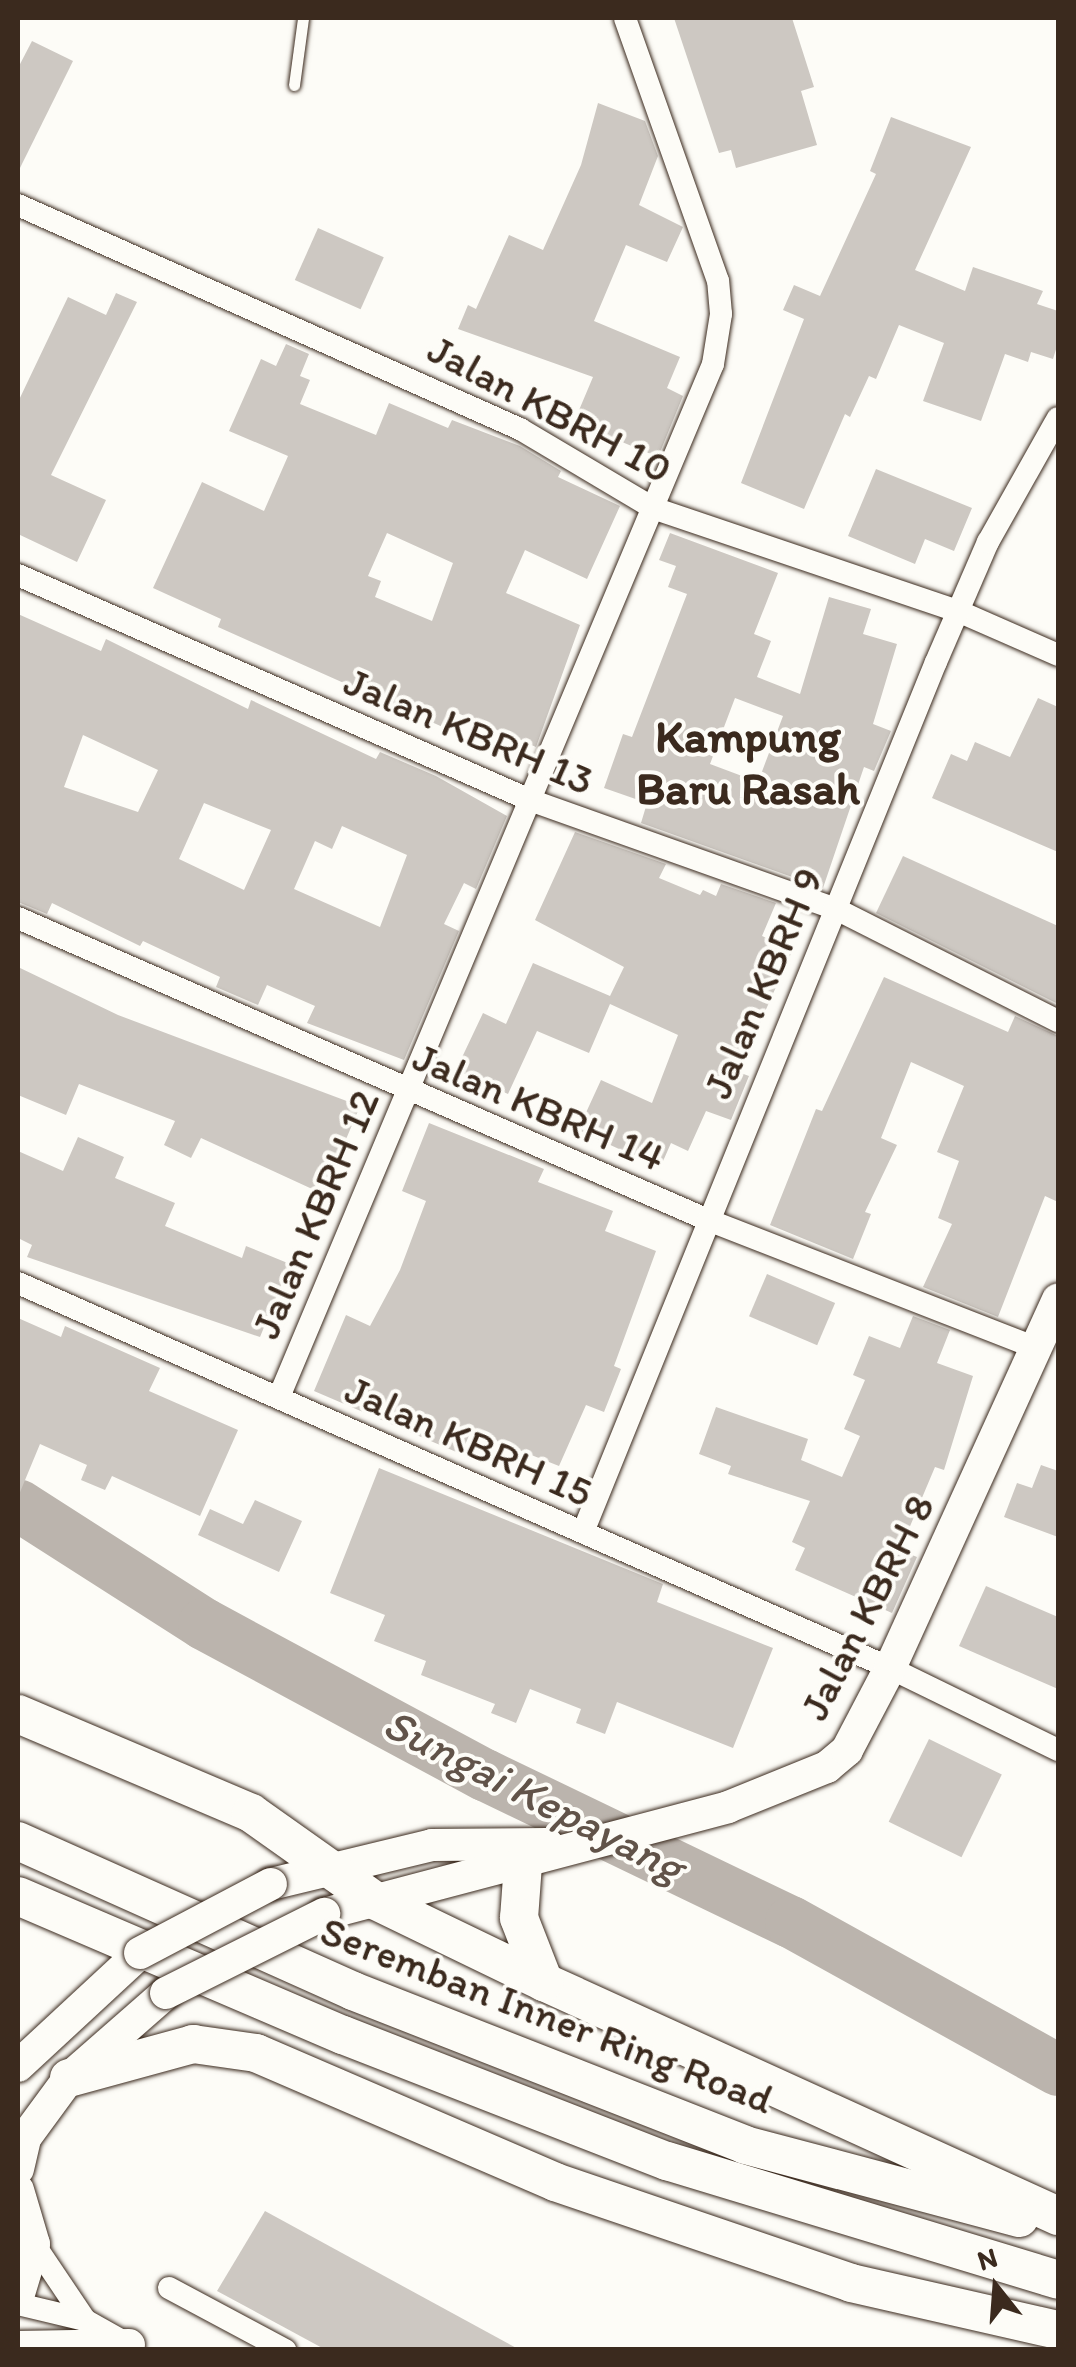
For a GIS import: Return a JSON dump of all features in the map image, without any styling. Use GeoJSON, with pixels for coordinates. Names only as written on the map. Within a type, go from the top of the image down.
{"type":"FeatureCollection","features":[{"type":"Feature","properties":{"kind":"main road"},"geometry":{"type":"LineString","coordinates":[[18,1714],[251,1813],[374,1900],[544,1982],[1058,2216]]}},
{"type":"Feature","properties":{"kind":"main road","name":"Seremban Inner Ring Road"},"geometry":{"type":"LineString","coordinates":[[18,1840],[354,1991],[744,2145],[1058,2228]]}},
{"type":"Feature","properties":{"kind":"main road"},"geometry":{"type":"LineString","coordinates":[[523,1864],[519,1918],[544,1982]]}},
{"type":"Feature","properties":{"kind":"main road","name":"Seremban Inner Ring Road"},"geometry":{"type":"LineString","coordinates":[[18,1896],[344,2034],[667,2161],[1058,2280]]}},
{"type":"Feature","properties":{"kind":"main road"},"geometry":{"type":"LineString","coordinates":[[69,2078],[113,2061],[194,2044],[256,2053],[555,2182],[851,2283],[1058,2330]]}},
{"type":"Feature","properties":{"kind":"street","name":"Jalan KBRH 12"},"geometry":{"type":"LineString","coordinates":[[279,1397],[713,364],[722,314],[691,197],[625,18]]}},
{"type":"Feature","properties":{"kind":"street","name":"Jalan KBRH 10"},"geometry":{"type":"LineString","coordinates":[[18,205],[520,429],[653,508],[958,611],[1058,655]]}},
{"type":"Feature","properties":{"kind":"street","name":"Jalan KBRH 9"},"geometry":{"type":"LineString","coordinates":[[583,1532],[958,611],[1058,418]]}},
{"type":"Feature","properties":{"kind":"street","name":"Jalan KBRH 13"},"geometry":{"type":"LineString","coordinates":[[18,576],[530,800],[834,908],[1058,1021]]}},
{"type":"Feature","properties":{"kind":"street","name":"Jalan KBRH 14"},"geometry":{"type":"LineString","coordinates":[[18,918],[407,1092],[708,1220],[1038,1348]]}},
{"type":"Feature","properties":{"kind":"street","name":"Jalan KBRH 15"},"geometry":{"type":"LineString","coordinates":[[18,1283],[890,1668],[1058,1750]]}},
{"type":"Feature","properties":{"kind":"street","name":"Jalan KBRH 8"},"geometry":{"type":"LineString","coordinates":[[581,1844],[728,1807],[828,1767],[847,1750],[890,1668],[1058,1300]]}},
{"type":"Feature","properties":{"kind":"street"},"geometry":{"type":"LineString","coordinates":[[18,2066],[140,1953],[271,1884],[432,1845],[581,1844]]}},
{"type":"Feature","properties":{"kind":"street"},"geometry":{"type":"LineString","coordinates":[[18,2169],[25,2138],[69,2078],[166,1993],[324,1914],[523,1864],[581,1844]]}},
{"type":"Feature","properties":{"kind":"street"},"geometry":{"type":"LineString","coordinates":[[18,2190],[34,2244],[85,2320]]}},
{"type":"Feature","properties":{"kind":"street"},"geometry":{"type":"LineString","coordinates":[[34,2244],[18,2300],[85,2320],[134,2347]]}},
{"type":"Feature","properties":{"kind":"street"},"geometry":{"type":"LineString","coordinates":[[170,2288],[284,2350]]}},
{"type":"Feature","properties":{"kind":"street"},"geometry":{"type":"LineString","coordinates":[[18,2347],[134,2347]]}},
{"type":"Feature","properties":{"kind":"lane"},"geometry":{"type":"LineString","coordinates":[[294,86],[303,18]]}},
{"type":"Feature","properties":{"kind":"building"},"geometry":{"type":"Polygon","coordinates":[[[674,18],[792,18],[814,87],[801,91],[817,145],[736,168],[731,150],[719,153],[674,18]]]}},
{"type":"Feature","properties":{"kind":"building"},"geometry":{"type":"Polygon","coordinates":[[[32,41],[73,61],[18,172],[18,68],[32,41]]]}},
{"type":"Feature","properties":{"kind":"building"},"geometry":{"type":"Polygon","coordinates":[[[598,103],[645,121],[658,156],[639,205],[683,227],[667,262],[626,245],[594,321],[680,357],[667,388],[683,396],[658,457],[574,422],[593,377],[458,329],[468,305],[476,309],[509,235],[543,250],[581,165],[598,103]]]}},
{"type":"Feature","properties":{"kind":"building"},"geometry":{"type":"Polygon","coordinates":[[[891,117],[971,147],[915,270],[965,291],[973,267],[1043,291],[1037,304],[1058,311],[1058,343],[1053,359],[1031,352],[1028,362],[1005,354],[981,421],[923,401],[944,343],[899,325],[876,379],[869,376],[850,417],[845,414],[804,509],[741,483],[804,319],[783,310],[794,285],[820,296],[876,174],[870,171],[891,117]]]}},
{"type":"Feature","properties":{"kind":"building"},"geometry":{"type":"Polygon","coordinates":[[[318,228],[384,257],[361,309],[295,280],[318,228]]]}},
{"type":"Feature","properties":{"kind":"building"},"geometry":{"type":"Polygon","coordinates":[[[116,293],[137,302],[51,475],[106,500],[77,562],[18,534],[18,402],[68,297],[106,315],[116,293]]]}},
{"type":"Feature","properties":{"kind":"building"},"geometry":{"type":"Polygon","coordinates":[[[286,344],[309,354],[300,376],[310,380],[300,404],[376,435],[389,403],[448,428],[452,420],[520,446],[561,471],[558,477],[620,506],[587,579],[525,550],[506,593],[580,625],[536,747],[453,711],[445,728],[218,627],[221,619],[153,588],[202,482],[264,511],[288,456],[229,431],[261,359],[276,366],[286,344]],[[387,533],[368,576],[381,581],[375,597],[432,621],[453,563],[387,533]]]}},
{"type":"Feature","properties":{"kind":"building"},"geometry":{"type":"Polygon","coordinates":[[[876,469],[972,508],[954,551],[925,539],[915,564],[848,536],[876,469]]]}},
{"type":"Feature","properties":{"kind":"building"},"geometry":{"type":"Polygon","coordinates":[[[670,533],[778,573],[754,634],[771,641],[757,677],[800,694],[829,597],[871,609],[863,634],[897,644],[873,724],[891,731],[874,771],[864,767],[823,888],[641,823],[647,803],[604,788],[623,734],[632,737],[687,594],[668,587],[676,566],[659,560],[670,533]],[[735,698],[710,764],[758,782],[783,716],[735,698]]]}},
{"type":"Feature","properties":{"kind":"building"},"geometry":{"type":"Polygon","coordinates":[[[18,614],[101,651],[106,639],[248,709],[251,700],[376,759],[380,752],[436,776],[507,816],[476,889],[464,883],[444,924],[459,931],[404,1060],[307,1023],[315,1006],[267,985],[258,1005],[216,987],[220,977],[143,941],[140,946],[52,903],[47,914],[18,902],[18,614]],[[83,735],[64,787],[138,812],[158,770],[83,735]],[[204,803],[179,859],[244,890],[271,830],[204,803]],[[342,826],[332,849],[315,841],[294,889],[380,927],[407,855],[342,826]]]}},
{"type":"Feature","properties":{"kind":"building"},"geometry":{"type":"Polygon","coordinates":[[[1038,698],[1058,707],[1058,852],[932,798],[951,754],[967,761],[975,742],[1010,757],[1038,698]]]}},
{"type":"Feature","properties":{"kind":"building"},"geometry":{"type":"Polygon","coordinates":[[[575,832],[666,864],[659,878],[700,895],[703,890],[716,896],[721,884],[776,903],[762,936],[793,949],[738,1072],[749,1076],[731,1120],[706,1111],[688,1151],[671,1143],[660,1168],[578,1130],[601,1080],[652,1103],[678,1035],[610,1004],[589,1053],[537,1031],[508,1094],[456,1070],[483,1013],[506,1024],[533,963],[610,996],[624,967],[535,920],[575,832]]]}},
{"type":"Feature","properties":{"kind":"building"},"geometry":{"type":"Polygon","coordinates":[[[903,856],[1058,926],[1058,1004],[876,913],[903,856]]]}},
{"type":"Feature","properties":{"kind":"building"},"geometry":{"type":"Polygon","coordinates":[[[18,967],[118,1015],[360,1106],[323,1194],[201,1138],[191,1158],[164,1145],[175,1121],[79,1084],[66,1115],[18,1095],[18,967]]]}},
{"type":"Feature","properties":{"kind":"building"},"geometry":{"type":"Polygon","coordinates":[[[884,977],[1008,1032],[1015,1016],[1058,1036],[1058,1202],[1045,1196],[998,1317],[923,1287],[952,1224],[938,1218],[959,1161],[937,1152],[964,1086],[911,1062],[881,1138],[897,1145],[865,1212],[871,1214],[853,1259],[770,1225],[816,1109],[822,1111],[884,977]]]}},
{"type":"Feature","properties":{"kind":"building"},"geometry":{"type":"Polygon","coordinates":[[[429,1123],[544,1169],[538,1182],[613,1211],[605,1231],[656,1251],[614,1366],[621,1369],[604,1412],[586,1405],[559,1466],[471,1431],[461,1454],[314,1391],[346,1315],[370,1326],[400,1270],[426,1201],[402,1191],[429,1123]]]}},
{"type":"Feature","properties":{"kind":"building"},"geometry":{"type":"Polygon","coordinates":[[[78,1137],[124,1157],[115,1178],[175,1203],[165,1226],[242,1258],[246,1246],[290,1264],[260,1337],[27,1257],[32,1245],[18,1238],[18,1151],[63,1171],[78,1137]]]}},
{"type":"Feature","properties":{"kind":"building"},"geometry":{"type":"Polygon","coordinates":[[[767,1274],[835,1303],[817,1345],[749,1316],[767,1274]]]}},
{"type":"Feature","properties":{"kind":"building"},"geometry":{"type":"Polygon","coordinates":[[[913,1316],[950,1330],[937,1363],[973,1376],[944,1470],[935,1467],[900,1550],[917,1557],[892,1613],[795,1570],[805,1548],[792,1542],[810,1501],[728,1474],[731,1466],[699,1454],[716,1407],[808,1439],[801,1460],[842,1477],[860,1436],[844,1429],[865,1380],[853,1375],[869,1336],[900,1348],[913,1316]]]}},
{"type":"Feature","properties":{"kind":"building"},"geometry":{"type":"Polygon","coordinates":[[[18,1318],[61,1337],[65,1326],[160,1368],[149,1391],[238,1430],[200,1516],[112,1476],[105,1490],[81,1480],[87,1465],[40,1444],[18,1497],[18,1318]]]}},
{"type":"Feature","properties":{"kind":"building"},"geometry":{"type":"Polygon","coordinates":[[[1041,1465],[1058,1471],[1058,1537],[1004,1517],[1017,1483],[1032,1488],[1041,1465]]]}},
{"type":"Feature","properties":{"kind":"building"},"geometry":{"type":"Polygon","coordinates":[[[379,1468],[663,1584],[657,1602],[773,1648],[733,1748],[617,1702],[605,1734],[576,1723],[581,1709],[530,1689],[516,1723],[491,1713],[495,1704],[421,1675],[426,1661],[374,1641],[385,1615],[330,1593],[379,1468]]]}},
{"type":"Feature","properties":{"kind":"building"},"geometry":{"type":"Polygon","coordinates":[[[255,1500],[302,1521],[279,1572],[198,1535],[210,1509],[243,1524],[255,1500]]]}},
{"type":"Feature","properties":{"kind":"building"},"geometry":{"type":"Polygon","coordinates":[[[986,1586],[1058,1617],[1058,1689],[959,1646],[986,1586]]]}},
{"type":"Feature","properties":{"kind":"building"},"geometry":{"type":"Polygon","coordinates":[[[929,1739],[1002,1775],[961,1857],[889,1822],[929,1739]]]}},
{"type":"Feature","properties":{"kind":"building"},"geometry":{"type":"Polygon","coordinates":[[[265,2211],[520,2350],[326,2350],[217,2291],[265,2211]]]}},
{"type":"Feature","properties":{"kind":"waterway","name":"Sungai Kepayang"},"geometry":{"type":"LineString","coordinates":[[18,1505],[204,1624],[485,1775],[791,1922],[1058,2070]]}},
{"type":"Feature","properties":{"kind":"district","name":"Kampung Baru Rasah"},"geometry":{"type":"Point","coordinates":[748,763]}}]}
